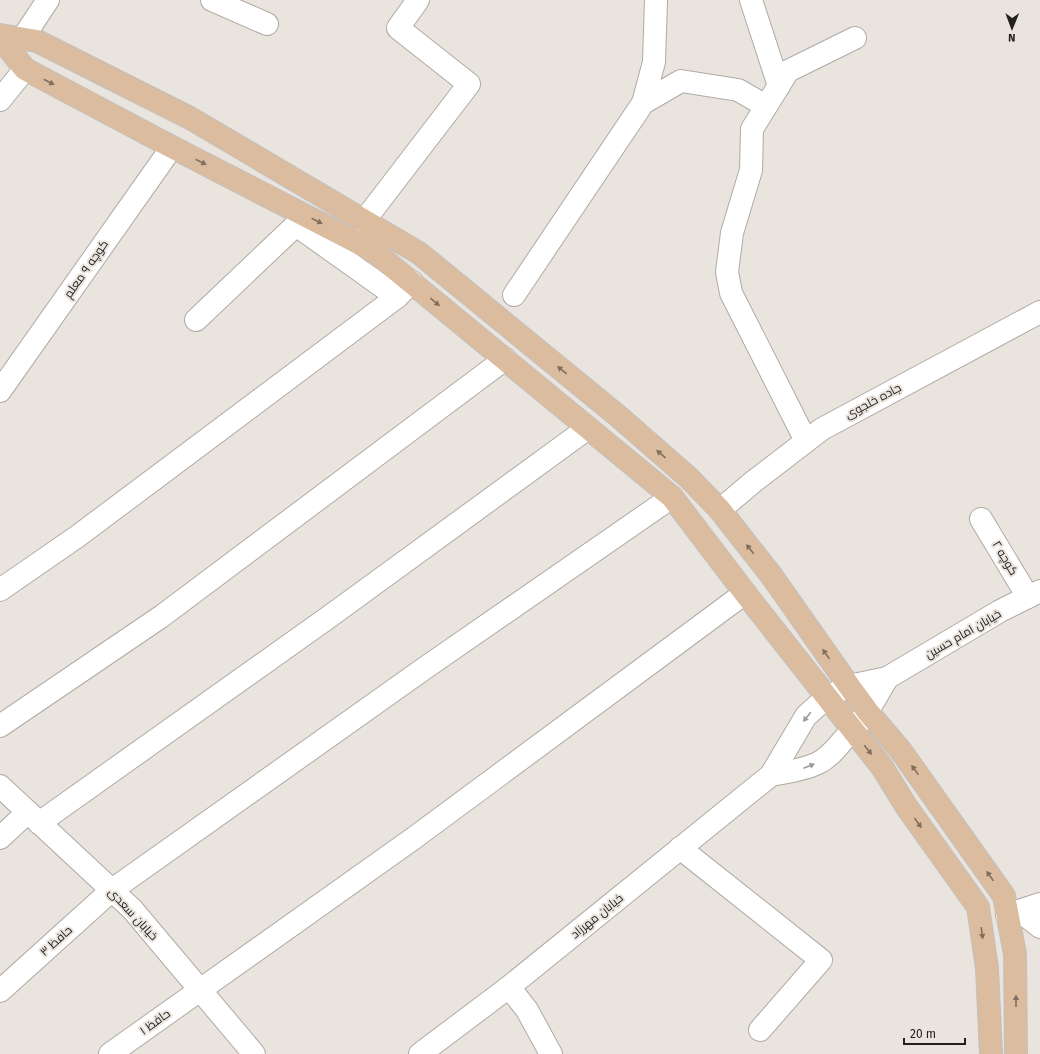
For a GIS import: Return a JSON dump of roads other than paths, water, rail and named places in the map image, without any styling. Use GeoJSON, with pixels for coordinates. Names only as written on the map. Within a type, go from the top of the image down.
{"type":"FeatureCollection","features":[{"type":"Feature","properties":{"kind":"main road"},"geometry":{"type":"LineString","coordinates":[[0,35],[37,42],[190,118],[419,253],[618,416],[689,478],[720,510],[771,575],[849,686],[868,712],[902,752],[1004,896],[1023,910],[1015,954],[1016,1054]]}},
{"type":"Feature","properties":{"kind":"main road"},"geometry":{"type":"LineString","coordinates":[[0,38],[25,69],[372,250],[404,290],[505,359],[672,497],[745,593],[882,767],[906,806],[978,907],[987,968],[991,1054]]}},
{"type":"Feature","properties":{"kind":"street"},"geometry":{"type":"LineString","coordinates":[[22,38],[48,0]]}},
{"type":"Feature","properties":{"kind":"street"},"geometry":{"type":"LineString","coordinates":[[212,0],[267,24]]}},
{"type":"Feature","properties":{"kind":"street"},"geometry":{"type":"LineString","coordinates":[[364,221],[469,84],[398,28],[418,0]]}},
{"type":"Feature","properties":{"kind":"street"},"geometry":{"type":"LineString","coordinates":[[514,295],[643,103],[654,62],[656,0]]}},
{"type":"Feature","properties":{"kind":"street"},"geometry":{"type":"LineString","coordinates":[[751,0],[779,86]]}},
{"type":"Feature","properties":{"kind":"street"},"geometry":{"type":"LineString","coordinates":[[806,441],[731,293],[727,272],[732,234],[751,170],[752,129],[788,71],[856,38]]}},
{"type":"Feature","properties":{"kind":"street"},"geometry":{"type":"LineString","coordinates":[[0,100],[25,69]]}},
{"type":"Feature","properties":{"kind":"street"},"geometry":{"type":"LineString","coordinates":[[643,103],[681,81],[738,90],[766,106]]}},
{"type":"Feature","properties":{"kind":"street","name":"کوچه ۹ معلم"},"geometry":{"type":"LineString","coordinates":[[0,391],[172,147]]}},
{"type":"Feature","properties":{"kind":"street"},"geometry":{"type":"LineString","coordinates":[[0,590],[78,536],[404,290],[296,225],[196,320]]}},
{"type":"Feature","properties":{"kind":"street","name":"جاده خلجوی"},"geometry":{"type":"LineString","coordinates":[[720,510],[753,482],[822,429],[1040,312]]}},
{"type":"Feature","properties":{"kind":"street"},"geometry":{"type":"LineString","coordinates":[[0,726],[162,616],[505,359]]}},
{"type":"Feature","properties":{"kind":"street"},"geometry":{"type":"LineString","coordinates":[[0,838],[34,817],[333,614],[588,428]]}},
{"type":"Feature","properties":{"kind":"street","name":"حافظ ۳"},"geometry":{"type":"LineString","coordinates":[[0,991],[112,890],[424,668],[672,497]]}},
{"type":"Feature","properties":{"kind":"street","name":"کوچه ۲"},"geometry":{"type":"LineString","coordinates":[[981,519],[1034,594]]}},
{"type":"Feature","properties":{"kind":"street","name":"حافظ ۱"},"geometry":{"type":"LineString","coordinates":[[110,1054],[414,838],[745,593]]}},
{"type":"Feature","properties":{"kind":"street","name":"خیابان امام حسین"},"geometry":{"type":"LineString","coordinates":[[771,775],[806,716],[827,697],[849,686],[887,678],[1000,611],[1034,594]]}},
{"type":"Feature","properties":{"kind":"street"},"geometry":{"type":"LineString","coordinates":[[771,775],[801,770],[818,764],[828,756],[853,731],[868,712],[887,678]]}},
{"type":"Feature","properties":{"kind":"street","name":"خیابان مهرزاد"},"geometry":{"type":"LineString","coordinates":[[420,1054],[509,987],[771,775]]}},
{"type":"Feature","properties":{"kind":"street","name":"خیابان سعدی"},"geometry":{"type":"LineString","coordinates":[[0,786],[132,909],[254,1054]]}},
{"type":"Feature","properties":{"kind":"street"},"geometry":{"type":"LineString","coordinates":[[680,848],[821,960],[760,1030]]}},
{"type":"Feature","properties":{"kind":"street"},"geometry":{"type":"LineString","coordinates":[[1023,910],[1040,928]]}},
{"type":"Feature","properties":{"kind":"street"},"geometry":{"type":"LineString","coordinates":[[509,987],[527,1010],[551,1054]]}}]}
